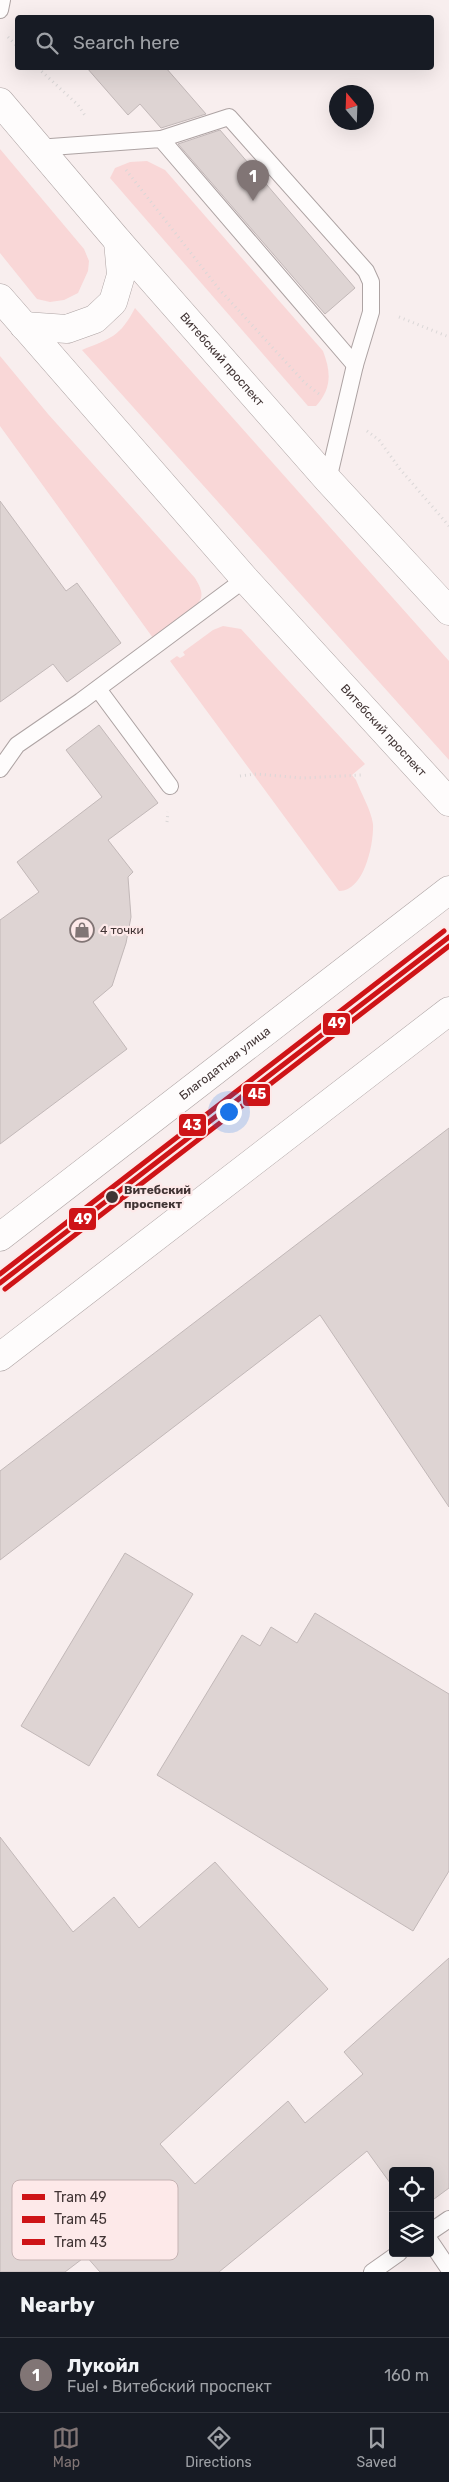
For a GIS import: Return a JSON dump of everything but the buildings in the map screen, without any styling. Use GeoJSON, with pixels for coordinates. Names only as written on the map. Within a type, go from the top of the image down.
{"type":"FeatureCollection","features":[{"type":"Feature","properties":{"kind":"main road","name":"Витебский проспект"},"geometry":{"type":"LineString","coordinates":[[0,102],[118,241],[328,480],[404,565],[449,611]]}},
{"type":"Feature","properties":{"kind":"main road"},"geometry":{"type":"LineString","coordinates":[[24,326],[67,329],[95,318],[113,302],[120,275],[118,241]]}},
{"type":"Feature","properties":{"kind":"main road","name":"Витебский проспект"},"geometry":{"type":"LineString","coordinates":[[0,298],[245,580],[449,802]]}},
{"type":"Feature","properties":{"kind":"main road"},"geometry":{"type":"LineString","coordinates":[[404,565],[449,584]]}},
{"type":"Feature","properties":{"kind":"main road","name":"Благодатная улица"},"geometry":{"type":"LineString","coordinates":[[1,1234],[449,890]]}},
{"type":"Feature","properties":{"kind":"main road"},"geometry":{"type":"LineString","coordinates":[[0,1357],[449,1011]]}},
{"type":"Feature","properties":{"kind":"lane"},"geometry":{"type":"LineString","coordinates":[[0,10],[2,0]]}},
{"type":"Feature","properties":{"kind":"lane"},"geometry":{"type":"LineString","coordinates":[[38,148],[162,139],[229,117],[366,271],[371,282],[372,312],[355,364],[328,480]]}},
{"type":"Feature","properties":{"kind":"lane"},"geometry":{"type":"LineString","coordinates":[[162,139],[355,364]]}},
{"type":"Feature","properties":{"kind":"lane"},"geometry":{"type":"LineString","coordinates":[[0,769],[17,745],[98,689],[245,580]]}},
{"type":"Feature","properties":{"kind":"lane"},"geometry":{"type":"LineString","coordinates":[[98,689],[170,786]]}},
{"type":"Feature","properties":{"kind":"lane"},"geometry":{"type":"LineString","coordinates":[[434,2229],[449,2219]]}},
{"type":"Feature","properties":{"kind":"lane"},"geometry":{"type":"LineString","coordinates":[[434,2247],[449,2268]]}},
{"type":"Feature","properties":{"kind":"lane"},"geometry":{"type":"LineString","coordinates":[[372,2272],[393,2257]]}},
{"type":"Feature","properties":{"kind":"path"},"geometry":{"type":"LineString","coordinates":[[40,70],[78,105],[162,220],[219,289],[305,383],[379,440],[400,469],[449,526]]}},
{"type":"Feature","properties":{"kind":"path"},"geometry":{"type":"LineString","coordinates":[[372,312],[389,313],[449,337]]}},
{"type":"Feature","properties":{"kind":"path"},"geometry":{"type":"LineString","coordinates":[[240,776],[256,774],[303,778],[362,774]]}},
{"type":"Feature","properties":{"kind":"shaded area"},"geometry":{"type":"Polygon","coordinates":[[[0,149],[84,249],[89,261],[88,271],[78,293],[64,300],[50,302],[37,299],[0,253],[0,149]]]}},
{"type":"Feature","properties":{"kind":"shaded area"},"geometry":{"type":"Polygon","coordinates":[[[147,161],[165,170],[323,351],[328,366],[329,380],[325,393],[316,406],[308,406],[110,178],[115,168],[130,162],[147,161]]]}},
{"type":"Feature","properties":{"kind":"shaded area"},"geometry":{"type":"Polygon","coordinates":[[[135,308],[449,661],[449,760],[82,350],[114,335],[130,318],[135,308]]]}},
{"type":"Feature","properties":{"kind":"shaded area"},"geometry":{"type":"Polygon","coordinates":[[[0,356],[48,414],[198,583],[201,595],[196,605],[178,621],[153,638],[0,426],[0,356]]]}},
{"type":"Feature","properties":{"kind":"shaded area"},"geometry":{"type":"Polygon","coordinates":[[[223,626],[241,629],[365,764],[352,775],[356,780],[372,819],[372,843],[361,876],[348,889],[339,891],[170,661],[177,656],[180,658],[185,655],[183,652],[213,630],[223,626]]]}},
{"type":"Feature","properties":{"kind":"tram line","name":"43"},"geometry":{"type":"LineString","coordinates":[[0,1274],[444,931]]}},
{"type":"Feature","properties":{"kind":"tram line","name":"49"},"geometry":{"type":"LineString","coordinates":[[0,1283],[449,937]]}},
{"type":"Feature","properties":{"kind":"tram line","name":"45"},"geometry":{"type":"LineString","coordinates":[[5,1289],[449,946]]}},
{"type":"Feature","properties":{"kind":"place","name":"Лукойл"},"geometry":{"type":"Point","coordinates":[253,201]}},
{"type":"Feature","properties":{"kind":"place","name":"4 точки"},"geometry":{"type":"Point","coordinates":[82,930]}},
{"type":"Feature","properties":{"kind":"place","name":"Витебский проспект"},"geometry":{"type":"Point","coordinates":[112,1197]}}]}
